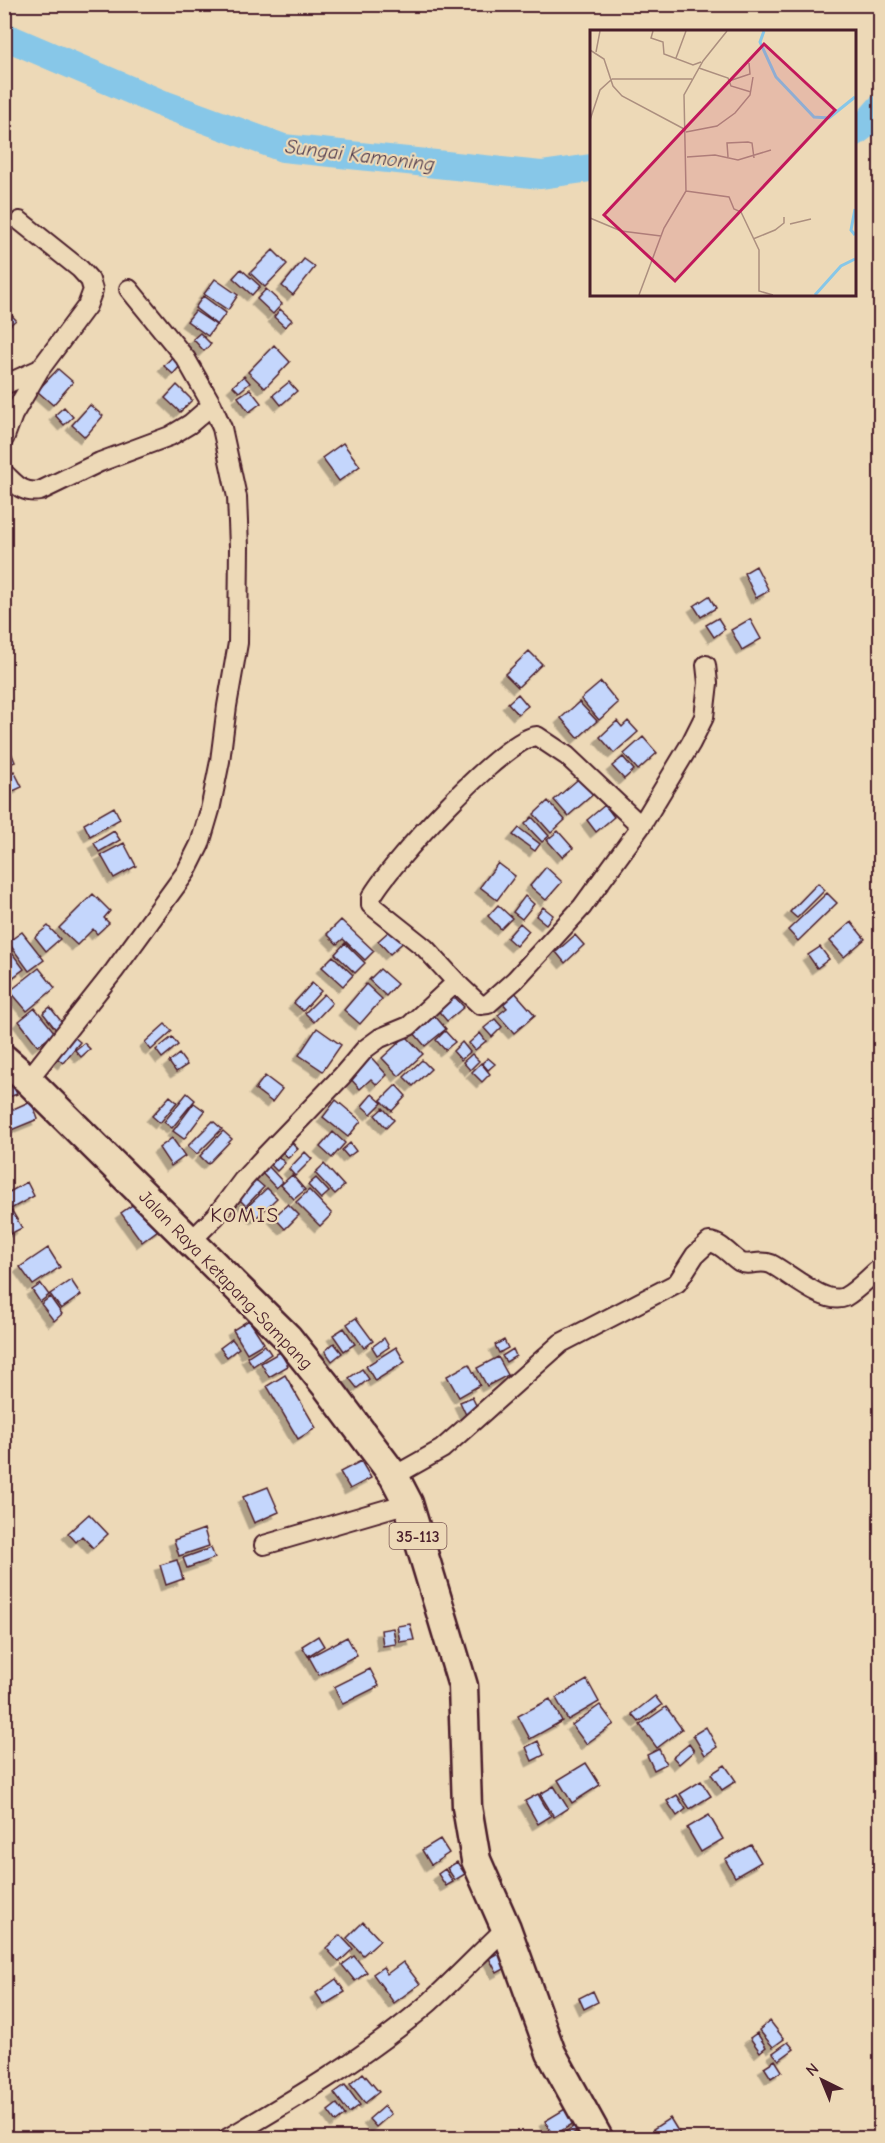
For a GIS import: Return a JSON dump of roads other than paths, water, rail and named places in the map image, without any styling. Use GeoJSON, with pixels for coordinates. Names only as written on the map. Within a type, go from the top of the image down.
{"type":"FeatureCollection","features":[{"type":"Feature","properties":{"kind":"main road","name":"Jalan Raya Ketapang-Sampang"},"geometry":{"type":"LineString","coordinates":[[12,1068],[288,1338],[394,1476],[408,1503],[463,1686],[467,1807],[476,1860],[506,1928],[551,2053],[598,2139]]}},
{"type":"Feature","properties":{"kind":"street"},"geometry":{"type":"LineString","coordinates":[[4,439],[12,415],[40,369],[87,306],[92,285],[80,269],[20,221]]}},
{"type":"Feature","properties":{"kind":"street"},"geometry":{"type":"LineString","coordinates":[[12,1068],[70,1024],[87,1006],[186,872],[200,844],[210,810],[238,643],[237,497],[222,428],[186,359],[129,289]]}},
{"type":"Feature","properties":{"kind":"street"},"geometry":{"type":"LineString","coordinates":[[4,385],[40,369]]}},
{"type":"Feature","properties":{"kind":"street"},"geometry":{"type":"LineString","coordinates":[[4,473],[22,489],[30,492],[40,490],[100,462],[170,436],[190,424],[212,405]]}},
{"type":"Feature","properties":{"kind":"street"},"geometry":{"type":"LineString","coordinates":[[640,826],[567,756],[537,736],[524,739],[499,757],[425,829],[371,898],[371,905],[388,916],[425,948],[480,1005],[494,1000],[582,907],[640,826],[691,743],[704,717],[708,683],[706,665]]}},
{"type":"Feature","properties":{"kind":"street"},"geometry":{"type":"LineString","coordinates":[[190,1241],[216,1216],[243,1180],[365,1049],[380,1038],[409,1026],[447,988],[461,987]]}},
{"type":"Feature","properties":{"kind":"street"},"geometry":{"type":"LineString","coordinates":[[394,1476],[442,1449],[561,1343],[677,1283],[695,1255],[709,1242],[720,1246],[745,1264],[757,1261],[768,1263],[789,1274],[809,1289],[827,1297],[843,1298],[880,1268]]}},
{"type":"Feature","properties":{"kind":"street"},"geometry":{"type":"LineString","coordinates":[[264,1545],[408,1503]]}},
{"type":"Feature","properties":{"kind":"street"},"geometry":{"type":"LineString","coordinates":[[228,2139],[314,2087],[378,2042],[429,2002],[506,1928]]}},
{"type":"Feature","properties":{"kind":"waterway","name":"Sungai Kamoning"},"geometry":{"type":"LineString","coordinates":[[4,36],[163,104],[283,148],[541,175],[590,168]]}},
{"type":"Feature","properties":{"kind":"waterway","name":"Sungai Kamoning"},"geometry":{"type":"LineString","coordinates":[[855,132],[880,108]]}},
{"type":"Feature","properties":{"kind":"district","name":"KOMIS"},"geometry":{"type":"Point","coordinates":[245,1215]}}]}
